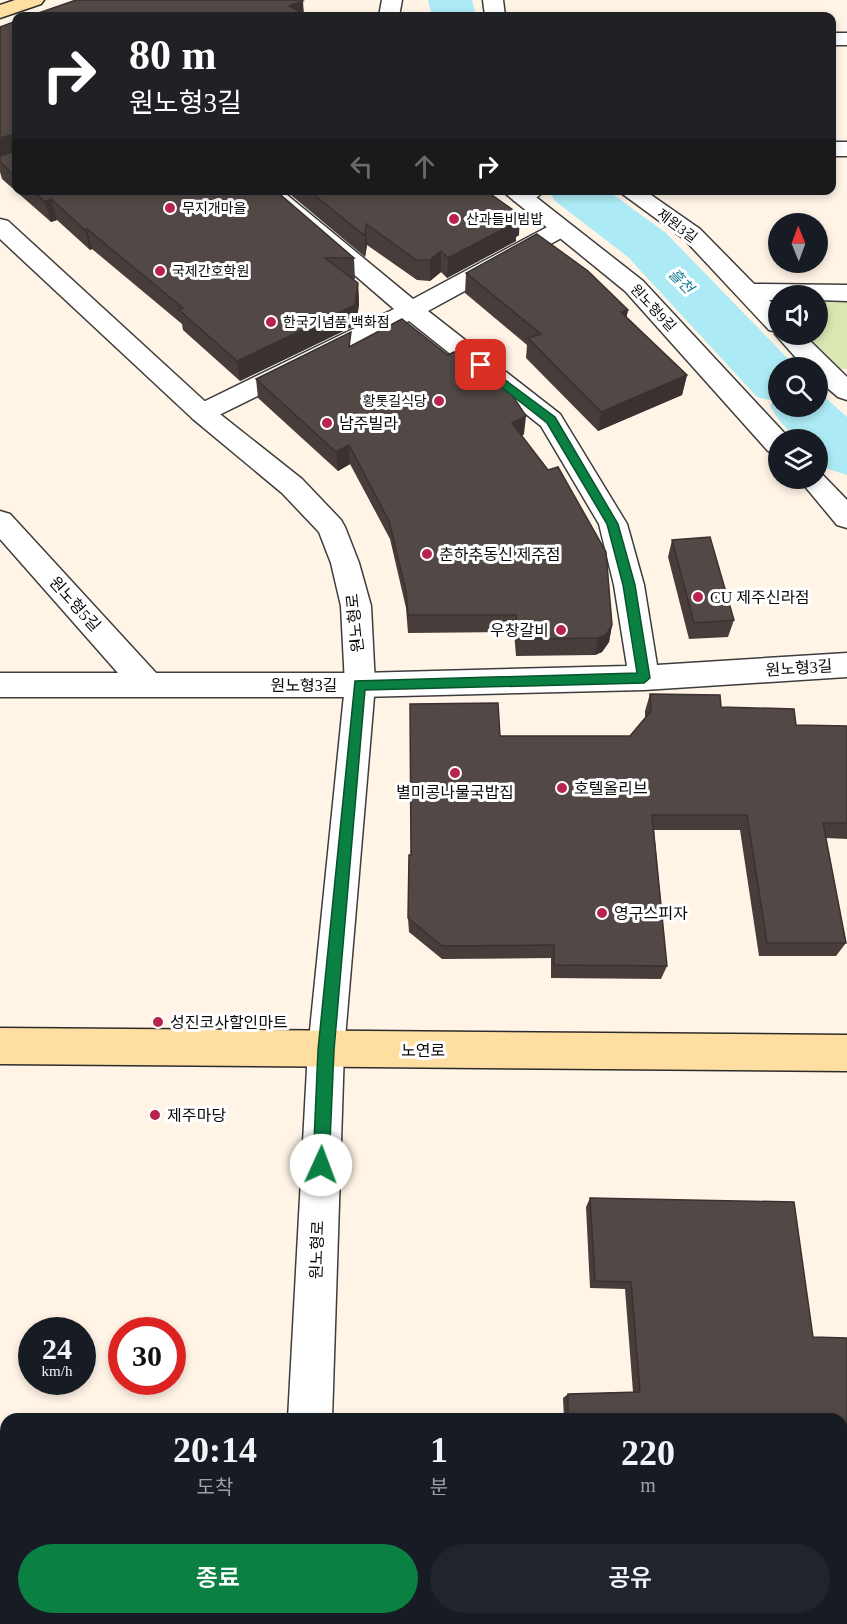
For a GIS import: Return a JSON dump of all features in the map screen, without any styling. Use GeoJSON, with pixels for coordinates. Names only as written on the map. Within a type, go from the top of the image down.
{"type":"FeatureCollection","features":[{"type":"Feature","properties":{"kind":"main road"},"geometry":{"type":"LineString","coordinates":[[0,12],[34,0]]}},
{"type":"Feature","properties":{"kind":"main road","name":"노연로"},"geometry":{"type":"LineString","coordinates":[[0,1046],[847,1053]]}},
{"type":"Feature","properties":{"kind":"street"},"geometry":{"type":"LineString","coordinates":[[273,195],[411,310],[551,420],[612,524],[629,585],[644,678]]}},
{"type":"Feature","properties":{"kind":"street","name":"원노형9길"},"geometry":{"type":"LineString","coordinates":[[525,195],[559,230],[634,286],[768,433]]}},
{"type":"Feature","properties":{"kind":"street","name":"제원3길"},"geometry":{"type":"LineString","coordinates":[[635,195],[692,234],[768,313]]}},
{"type":"Feature","properties":{"kind":"street","name":"원노형로"},"geometry":{"type":"LineString","coordinates":[[0,226],[202,413],[292,486],[331,527],[345,564],[356,606],[360,685],[326,1050],[310,1413]]}},
{"type":"Feature","properties":{"kind":"street"},"geometry":{"type":"LineString","coordinates":[[202,413],[411,310],[559,230]]}},
{"type":"Feature","properties":{"kind":"street"},"geometry":{"type":"LineString","coordinates":[[748,292],[847,293]]}},
{"type":"Feature","properties":{"kind":"street"},"geometry":{"type":"LineString","coordinates":[[798,345],[824,372],[847,391]]}},
{"type":"Feature","properties":{"kind":"street"},"geometry":{"type":"LineString","coordinates":[[821,489],[847,518]]}},
{"type":"Feature","properties":{"kind":"street","name":"원노형5길"},"geometry":{"type":"LineString","coordinates":[[0,521],[149,686]]}},
{"type":"Feature","properties":{"kind":"street","name":"원노형3길"},"geometry":{"type":"LineString","coordinates":[[0,685],[360,685],[644,678],[847,665]]}},
{"type":"Feature","properties":{"kind":"green space"},"geometry":{"type":"Polygon","coordinates":[[[828,297],[847,297],[847,369],[830,369],[828,357],[818,357],[807,345],[828,345],[828,297]]]}},
{"type":"Feature","properties":{"kind":"building"},"geometry":{"type":"Polygon","coordinates":[[[76,0],[303,1],[289,6],[300,12],[42,12],[76,0]]]}},
{"type":"Feature","properties":{"kind":"building"},"geometry":{"type":"Polygon","coordinates":[[[12,22],[12,152],[11,135],[0,138],[0,27],[12,22]]]}},
{"type":"Feature","properties":{"kind":"building"},"geometry":{"type":"Polygon","coordinates":[[[12,152],[12,173],[0,162],[0,156],[12,152]]]}},
{"type":"Feature","properties":{"kind":"building"},"geometry":{"type":"Polygon","coordinates":[[[37,195],[281,195],[354,258],[325,258],[358,283],[355,305],[237,361],[179,310],[183,308],[87,229],[85,230],[51,199],[45,202],[37,195]]]}},
{"type":"Feature","properties":{"kind":"building"},"geometry":{"type":"Polygon","coordinates":[[[314,195],[492,195],[520,215],[514,218],[518,221],[448,258],[441,251],[430,260],[416,260],[366,224],[365,236],[314,195]]]}},
{"type":"Feature","properties":{"kind":"building"},"geometry":{"type":"Polygon","coordinates":[[[537,234],[588,271],[628,310],[621,312],[687,375],[601,412],[528,338],[541,334],[466,273],[537,234]]]}},
{"type":"Feature","properties":{"kind":"building"},"geometry":{"type":"Polygon","coordinates":[[[402,319],[448,355],[454,352],[465,361],[475,357],[499,375],[526,416],[512,423],[548,470],[558,467],[606,552],[612,625],[606,635],[598,638],[518,639],[516,615],[408,615],[406,591],[389,521],[349,445],[336,452],[256,379],[351,332],[349,347],[402,319]]]}},
{"type":"Feature","properties":{"kind":"building"},"geometry":{"type":"Polygon","coordinates":[[[710,537],[734,620],[694,623],[672,540],[710,537]]]}},
{"type":"Feature","properties":{"kind":"building"},"geometry":{"type":"Polygon","coordinates":[[[650,694],[720,695],[721,707],[794,709],[796,725],[847,726],[847,823],[823,823],[846,943],[767,943],[747,815],[652,815],[667,966],[554,965],[554,945],[442,946],[408,918],[409,855],[411,855],[410,704],[498,703],[500,736],[630,736],[651,711],[650,694]]]}},
{"type":"Feature","properties":{"kind":"building"},"geometry":{"type":"Polygon","coordinates":[[[590,1198],[794,1202],[813,1337],[847,1338],[847,1413],[568,1413],[568,1394],[640,1392],[631,1282],[595,1281],[590,1198]]]}},
{"type":"Feature","properties":{"kind":"waterway","name":"흘천"},"geometry":{"type":"LineString","coordinates":[[450,0],[453,12]]}},
{"type":"Feature","properties":{"kind":"waterway","name":"흘천"},"geometry":{"type":"LineString","coordinates":[[580,195],[647,245],[768,372]]}},
{"type":"Feature","properties":{"kind":"waterway","name":"흘천"},"geometry":{"type":"LineString","coordinates":[[811,417],[847,453]]}},
{"type":"Feature","properties":{"kind":"place","name":"무지개마을"},"geometry":{"type":"Point","coordinates":[170,208]}},
{"type":"Feature","properties":{"kind":"place","name":"산과들비빔밥"},"geometry":{"type":"Point","coordinates":[454,219]}},
{"type":"Feature","properties":{"kind":"place","name":"국제간호학원"},"geometry":{"type":"Point","coordinates":[160,271]}},
{"type":"Feature","properties":{"kind":"place","name":"한국기념품 백화점"},"geometry":{"type":"Point","coordinates":[271,322]}},
{"type":"Feature","properties":{"kind":"place","name":"황톳길식당"},"geometry":{"type":"Point","coordinates":[439,401]}},
{"type":"Feature","properties":{"kind":"place","name":"남주빌라"},"geometry":{"type":"Point","coordinates":[327,423]}},
{"type":"Feature","properties":{"kind":"place","name":"춘하추동신 제주점"},"geometry":{"type":"Point","coordinates":[427,554]}},
{"type":"Feature","properties":{"kind":"place","name":"CU 제주신라점"},"geometry":{"type":"Point","coordinates":[698,597]}},
{"type":"Feature","properties":{"kind":"place","name":"우창갈비"},"geometry":{"type":"Point","coordinates":[561,630]}},
{"type":"Feature","properties":{"kind":"place","name":"별미콩나물국밥집"},"geometry":{"type":"Point","coordinates":[455,773]}},
{"type":"Feature","properties":{"kind":"place","name":"호텔올리브"},"geometry":{"type":"Point","coordinates":[562,788]}},
{"type":"Feature","properties":{"kind":"place","name":"영구스피자"},"geometry":{"type":"Point","coordinates":[602,913]}},
{"type":"Feature","properties":{"kind":"place","name":"성진코사할인마트"},"geometry":{"type":"Point","coordinates":[158,1022]}},
{"type":"Feature","properties":{"kind":"place","name":"제주마당"},"geometry":{"type":"Point","coordinates":[155,1115]}},
{"type":"Feature","properties":{"kind":"route"},"geometry":{"type":"LineString","coordinates":[[321,1165],[326,1050],[360,685],[644,678],[629,585],[612,524],[551,420],[481,365]]}}]}
